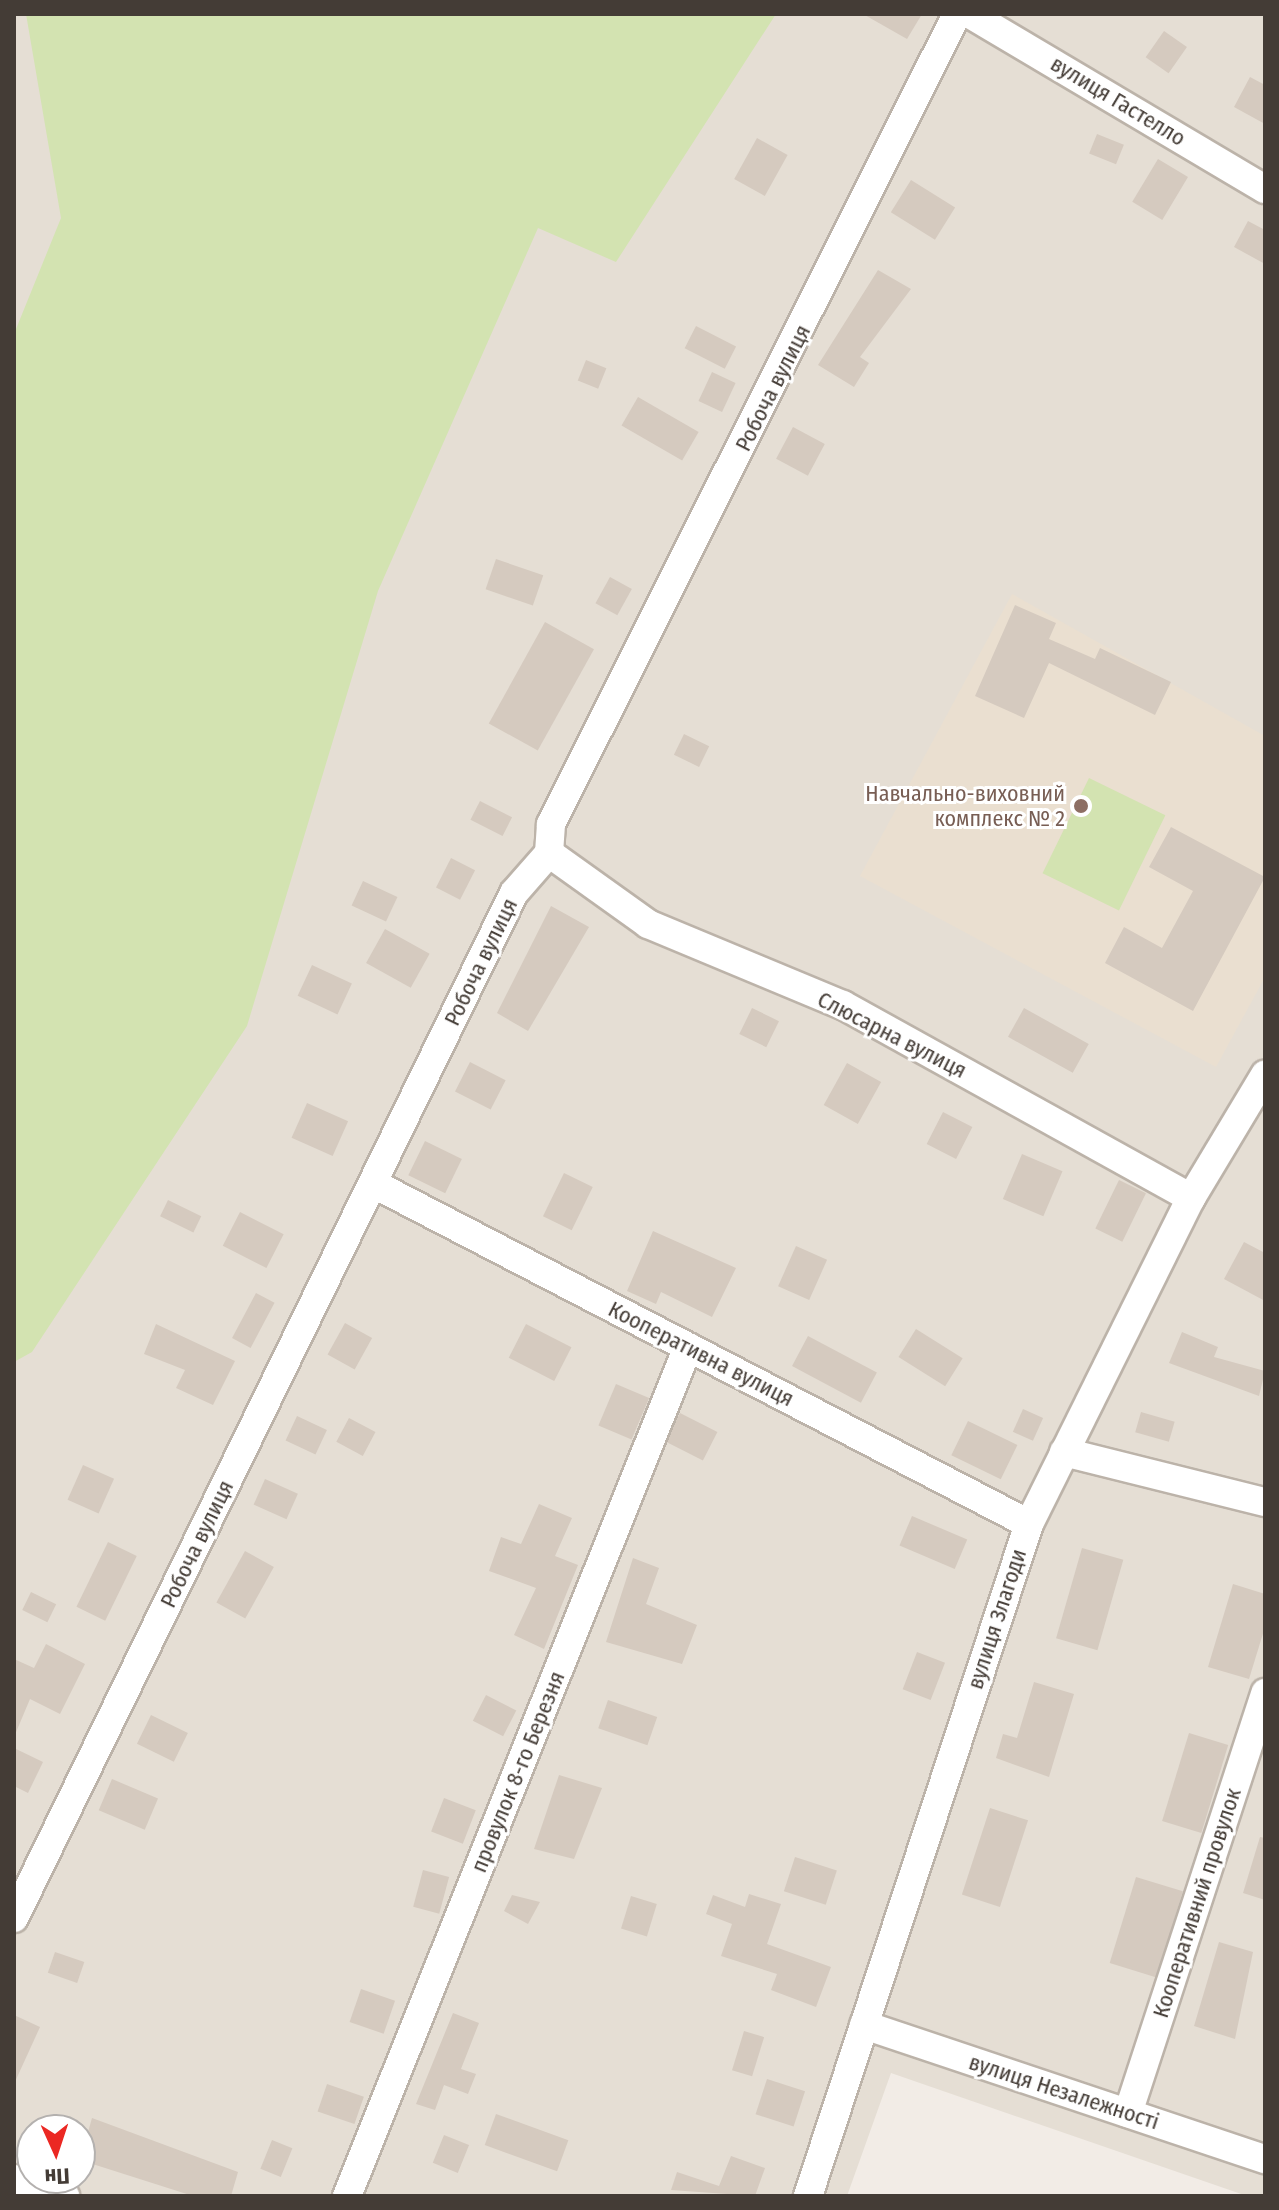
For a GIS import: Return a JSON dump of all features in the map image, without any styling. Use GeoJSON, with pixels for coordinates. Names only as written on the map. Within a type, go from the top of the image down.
{"type":"FeatureCollection","features":[{"type":"Feature","properties":{"kind":"street","name":"Робоча вулиця"},"geometry":{"type":"LineString","coordinates":[[14,1918],[514,893],[549,853],[551,824],[957,14]]}},
{"type":"Feature","properties":{"kind":"street","name":"вулиця Гастелло"},"geometry":{"type":"LineString","coordinates":[[970,14],[1265,189]]}},
{"type":"Feature","properties":{"kind":"street","name":"Слюсарна вулиця"},"geometry":{"type":"LineString","coordinates":[[549,853],[648,924],[843,1005],[1191,1198]]}},
{"type":"Feature","properties":{"kind":"street","name":"вулиця Злагоди"},"geometry":{"type":"LineString","coordinates":[[808,2196],[1029,1524],[1191,1198],[1265,1075]]}},
{"type":"Feature","properties":{"kind":"street","name":"Кооперативна вулиця"},"geometry":{"type":"LineString","coordinates":[[374,1184],[1029,1524]]}},
{"type":"Feature","properties":{"kind":"street","name":"провулок 8-го Березня"},"geometry":{"type":"LineString","coordinates":[[347,2196],[688,1347]]}},
{"type":"Feature","properties":{"kind":"street"},"geometry":{"type":"LineString","coordinates":[[1064,1452],[1265,1502]]}},
{"type":"Feature","properties":{"kind":"street","name":"Кооперативний провулок"},"geometry":{"type":"LineString","coordinates":[[1128,2113],[1265,1693]]}},
{"type":"Feature","properties":{"kind":"street","name":"вулиця Незалежності"},"geometry":{"type":"LineString","coordinates":[[864,2025],[1265,2159]]}},
{"type":"Feature","properties":{"kind":"street"},"geometry":{"type":"LineString","coordinates":[[14,2179],[65,2196]]}},
{"type":"Feature","properties":{"kind":"shaded area"},"geometry":{"type":"Polygon","coordinates":[[[14,14],[1265,14],[1265,2196],[1247,2196],[891,2073],[847,2196],[14,2196],[14,14]]]}},
{"type":"Feature","properties":{"kind":"shaded area","name":"Навчально-виховний комплекс № 2"},"geometry":{"type":"Polygon","coordinates":[[[1012,594],[1265,736],[1265,977],[1216,1067],[860,876],[1012,594]]]}},
{"type":"Feature","properties":{"kind":"green space"},"geometry":{"type":"Polygon","coordinates":[[[26,14],[776,14],[616,262],[538,228],[378,591],[247,1026],[32,1352],[14,1362],[14,334],[61,218],[26,14]]]}},
{"type":"Feature","properties":{"kind":"green space"},"geometry":{"type":"Polygon","coordinates":[[[1089,778],[1165,815],[1119,911],[1043,873],[1089,778]]]}},
{"type":"Feature","properties":{"kind":"building"},"geometry":{"type":"Polygon","coordinates":[[[863,14],[922,14],[907,39],[863,14]]]}},
{"type":"Feature","properties":{"kind":"building"},"geometry":{"type":"Polygon","coordinates":[[[1164,31],[1187,47],[1169,73],[1146,57],[1164,31]]]}},
{"type":"Feature","properties":{"kind":"building"},"geometry":{"type":"Polygon","coordinates":[[[1250,77],[1265,85],[1265,124],[1234,107],[1250,77]]]}},
{"type":"Feature","properties":{"kind":"building"},"geometry":{"type":"Polygon","coordinates":[[[1097,134],[1124,145],[1116,164],[1089,153],[1097,134]]]}},
{"type":"Feature","properties":{"kind":"building"},"geometry":{"type":"Polygon","coordinates":[[[757,138],[788,155],[765,196],[734,179],[757,138]]]}},
{"type":"Feature","properties":{"kind":"building"},"geometry":{"type":"Polygon","coordinates":[[[1158,159],[1188,177],[1162,220],[1132,202],[1158,159]]]}},
{"type":"Feature","properties":{"kind":"building"},"geometry":{"type":"Polygon","coordinates":[[[911,180],[955,208],[935,240],[891,212],[911,180]]]}},
{"type":"Feature","properties":{"kind":"building"},"geometry":{"type":"Polygon","coordinates":[[[1248,221],[1265,230],[1265,264],[1234,247],[1248,221]]]}},
{"type":"Feature","properties":{"kind":"building"},"geometry":{"type":"Polygon","coordinates":[[[878,270],[911,289],[860,357],[869,363],[854,387],[818,365],[878,270]]]}},
{"type":"Feature","properties":{"kind":"building"},"geometry":{"type":"Polygon","coordinates":[[[696,326],[736,346],[725,369],[685,348],[696,326]]]}},
{"type":"Feature","properties":{"kind":"building"},"geometry":{"type":"Polygon","coordinates":[[[586,360],[606,368],[598,389],[578,380],[586,360]]]}},
{"type":"Feature","properties":{"kind":"building"},"geometry":{"type":"Polygon","coordinates":[[[712,372],[736,383],[722,412],[698,401],[712,372]]]}},
{"type":"Feature","properties":{"kind":"building"},"geometry":{"type":"Polygon","coordinates":[[[638,397],[699,432],[682,461],[622,426],[638,397]]]}},
{"type":"Feature","properties":{"kind":"building"},"geometry":{"type":"Polygon","coordinates":[[[793,427],[825,444],[808,476],[776,459],[793,427]]]}},
{"type":"Feature","properties":{"kind":"building"},"geometry":{"type":"Polygon","coordinates":[[[496,559],[543,575],[533,606],[486,589],[496,559]]]}},
{"type":"Feature","properties":{"kind":"building"},"geometry":{"type":"Polygon","coordinates":[[[610,577],[632,589],[617,615],[595,603],[610,577]]]}},
{"type":"Feature","properties":{"kind":"building"},"geometry":{"type":"Polygon","coordinates":[[[1015,605],[1056,623],[1049,639],[1095,659],[1100,648],[1171,682],[1155,715],[1049,663],[1024,718],[975,696],[1015,605]]]}},
{"type":"Feature","properties":{"kind":"building"},"geometry":{"type":"Polygon","coordinates":[[[545,622],[594,649],[538,751],[489,723],[545,622]]]}},
{"type":"Feature","properties":{"kind":"building"},"geometry":{"type":"Polygon","coordinates":[[[684,734],[709,746],[699,767],[674,755],[684,734]]]}},
{"type":"Feature","properties":{"kind":"building"},"geometry":{"type":"Polygon","coordinates":[[[480,801],[512,817],[503,836],[470,820],[480,801]]]}},
{"type":"Feature","properties":{"kind":"building"},"geometry":{"type":"Polygon","coordinates":[[[1171,827],[1265,877],[1193,1011],[1105,963],[1124,927],[1162,948],[1193,891],[1149,867],[1171,827]]]}},
{"type":"Feature","properties":{"kind":"building"},"geometry":{"type":"Polygon","coordinates":[[[451,858],[475,870],[460,900],[436,887],[451,858]]]}},
{"type":"Feature","properties":{"kind":"building"},"geometry":{"type":"Polygon","coordinates":[[[363,881],[397,897],[386,922],[352,905],[363,881]]]}},
{"type":"Feature","properties":{"kind":"building"},"geometry":{"type":"Polygon","coordinates":[[[551,906],[589,927],[528,1031],[497,1013],[551,906]]]}},
{"type":"Feature","properties":{"kind":"building"},"geometry":{"type":"Polygon","coordinates":[[[385,929],[430,954],[411,988],[366,963],[385,929]]]}},
{"type":"Feature","properties":{"kind":"building"},"geometry":{"type":"Polygon","coordinates":[[[312,965],[352,984],[338,1014],[298,996],[312,965]]]}},
{"type":"Feature","properties":{"kind":"building"},"geometry":{"type":"Polygon","coordinates":[[[752,1008],[779,1021],[766,1047],[739,1034],[752,1008]]]}},
{"type":"Feature","properties":{"kind":"building"},"geometry":{"type":"Polygon","coordinates":[[[1024,1008],[1089,1044],[1073,1073],[1008,1037],[1024,1008]]]}},
{"type":"Feature","properties":{"kind":"building"},"geometry":{"type":"Polygon","coordinates":[[[470,1062],[506,1080],[491,1110],[455,1091],[470,1062]]]}},
{"type":"Feature","properties":{"kind":"building"},"geometry":{"type":"Polygon","coordinates":[[[847,1063],[881,1082],[858,1124],[824,1105],[847,1063]]]}},
{"type":"Feature","properties":{"kind":"building"},"geometry":{"type":"Polygon","coordinates":[[[307,1103],[348,1121],[333,1156],[292,1138],[307,1103]]]}},
{"type":"Feature","properties":{"kind":"building"},"geometry":{"type":"Polygon","coordinates":[[[943,1112],[972,1127],[956,1159],[927,1144],[943,1112]]]}},
{"type":"Feature","properties":{"kind":"building"},"geometry":{"type":"Polygon","coordinates":[[[425,1141],[462,1159],[445,1193],[408,1175],[425,1141]]]}},
{"type":"Feature","properties":{"kind":"building"},"geometry":{"type":"Polygon","coordinates":[[[1022,1154],[1063,1171],[1043,1216],[1003,1199],[1022,1154]]]}},
{"type":"Feature","properties":{"kind":"building"},"geometry":{"type":"Polygon","coordinates":[[[564,1173],[593,1187],[572,1230],[543,1216],[564,1173]]]}},
{"type":"Feature","properties":{"kind":"building"},"geometry":{"type":"Polygon","coordinates":[[[1119,1180],[1146,1193],[1122,1242],[1095,1229],[1119,1180]]]}},
{"type":"Feature","properties":{"kind":"building"},"geometry":{"type":"Polygon","coordinates":[[[168,1200],[201,1216],[193,1232],[160,1216],[168,1200]]]}},
{"type":"Feature","properties":{"kind":"building"},"geometry":{"type":"Polygon","coordinates":[[[240,1212],[284,1234],[266,1268],[223,1246],[240,1212]]]}},
{"type":"Feature","properties":{"kind":"building"},"geometry":{"type":"Polygon","coordinates":[[[653,1231],[736,1268],[712,1317],[661,1292],[656,1304],[627,1291],[653,1231]]]}},
{"type":"Feature","properties":{"kind":"building"},"geometry":{"type":"Polygon","coordinates":[[[1244,1242],[1265,1253],[1265,1301],[1224,1279],[1244,1242]]]}},
{"type":"Feature","properties":{"kind":"building"},"geometry":{"type":"Polygon","coordinates":[[[796,1246],[827,1260],[809,1300],[778,1286],[796,1246]]]}},
{"type":"Feature","properties":{"kind":"building"},"geometry":{"type":"Polygon","coordinates":[[[256,1293],[275,1303],[251,1348],[232,1338],[256,1293]]]}},
{"type":"Feature","properties":{"kind":"building"},"geometry":{"type":"Polygon","coordinates":[[[345,1323],[372,1338],[355,1370],[328,1354],[345,1323]]]}},
{"type":"Feature","properties":{"kind":"building"},"geometry":{"type":"Polygon","coordinates":[[[156,1324],[235,1361],[213,1405],[176,1388],[185,1370],[144,1354],[156,1324]]]}},
{"type":"Feature","properties":{"kind":"building"},"geometry":{"type":"Polygon","coordinates":[[[526,1324],[571,1347],[554,1381],[509,1358],[526,1324]]]}},
{"type":"Feature","properties":{"kind":"building"},"geometry":{"type":"Polygon","coordinates":[[[916,1329],[963,1358],[945,1386],[899,1357],[916,1329]]]}},
{"type":"Feature","properties":{"kind":"building"},"geometry":{"type":"Polygon","coordinates":[[[1182,1332],[1218,1347],[1214,1357],[1265,1371],[1259,1396],[1169,1363],[1182,1332]]]}},
{"type":"Feature","properties":{"kind":"building"},"geometry":{"type":"Polygon","coordinates":[[[808,1336],[877,1373],[861,1403],[792,1366],[808,1336]]]}},
{"type":"Feature","properties":{"kind":"building"},"geometry":{"type":"Polygon","coordinates":[[[616,1384],[649,1398],[632,1439],[598,1425],[616,1384]]]}},
{"type":"Feature","properties":{"kind":"building"},"geometry":{"type":"Polygon","coordinates":[[[1023,1409],[1043,1418],[1033,1441],[1013,1432],[1023,1409]]]}},
{"type":"Feature","properties":{"kind":"building"},"geometry":{"type":"Polygon","coordinates":[[[1141,1412],[1175,1422],[1169,1442],[1135,1432],[1141,1412]]]}},
{"type":"Feature","properties":{"kind":"building"},"geometry":{"type":"Polygon","coordinates":[[[680,1413],[717,1432],[703,1461],[665,1442],[680,1413]]]}},
{"type":"Feature","properties":{"kind":"building"},"geometry":{"type":"Polygon","coordinates":[[[297,1416],[327,1430],[315,1454],[286,1440],[297,1416]]]}},
{"type":"Feature","properties":{"kind":"building"},"geometry":{"type":"Polygon","coordinates":[[[349,1418],[375,1432],[363,1456],[336,1442],[349,1418]]]}},
{"type":"Feature","properties":{"kind":"building"},"geometry":{"type":"Polygon","coordinates":[[[968,1421],[1017,1445],[1001,1479],[951,1455],[968,1421]]]}},
{"type":"Feature","properties":{"kind":"building"},"geometry":{"type":"Polygon","coordinates":[[[83,1465],[114,1479],[99,1514],[68,1500],[83,1465]]]}},
{"type":"Feature","properties":{"kind":"building"},"geometry":{"type":"Polygon","coordinates":[[[265,1479],[298,1494],[286,1519],[254,1505],[265,1479]]]}},
{"type":"Feature","properties":{"kind":"building"},"geometry":{"type":"Polygon","coordinates":[[[539,1504],[572,1518],[555,1556],[578,1565],[544,1649],[514,1635],[536,1588],[489,1571],[501,1537],[521,1544],[539,1504]]]}},
{"type":"Feature","properties":{"kind":"building"},"geometry":{"type":"Polygon","coordinates":[[[912,1516],[967,1539],[955,1569],[899,1545],[912,1516]]]}},
{"type":"Feature","properties":{"kind":"building"},"geometry":{"type":"Polygon","coordinates":[[[108,1542],[137,1556],[105,1621],[76,1607],[108,1542]]]}},
{"type":"Feature","properties":{"kind":"building"},"geometry":{"type":"Polygon","coordinates":[[[1082,1548],[1123,1560],[1097,1650],[1056,1638],[1082,1548]]]}},
{"type":"Feature","properties":{"kind":"building"},"geometry":{"type":"Polygon","coordinates":[[[245,1551],[274,1567],[245,1619],[216,1603],[245,1551]]]}},
{"type":"Feature","properties":{"kind":"building"},"geometry":{"type":"Polygon","coordinates":[[[633,1558],[659,1568],[646,1604],[697,1625],[682,1664],[606,1642],[633,1558]]]}},
{"type":"Feature","properties":{"kind":"building"},"geometry":{"type":"Polygon","coordinates":[[[1233,1584],[1265,1594],[1265,1627],[1249,1679],[1208,1667],[1233,1584]]]}},
{"type":"Feature","properties":{"kind":"building"},"geometry":{"type":"Polygon","coordinates":[[[31,1592],[56,1604],[47,1622],[22,1610],[31,1592]]]}},
{"type":"Feature","properties":{"kind":"building"},"geometry":{"type":"Polygon","coordinates":[[[46,1644],[85,1664],[60,1714],[30,1699],[14,1737],[14,1659],[34,1668],[46,1644]]]}},
{"type":"Feature","properties":{"kind":"building"},"geometry":{"type":"Polygon","coordinates":[[[917,1652],[945,1663],[931,1700],[903,1689],[917,1652]]]}},
{"type":"Feature","properties":{"kind":"building"},"geometry":{"type":"Polygon","coordinates":[[[1034,1682],[1074,1694],[1049,1777],[996,1758],[1003,1734],[1017,1738],[1034,1682]]]}},
{"type":"Feature","properties":{"kind":"building"},"geometry":{"type":"Polygon","coordinates":[[[486,1695],[516,1710],[503,1736],[473,1721],[486,1695]]]}},
{"type":"Feature","properties":{"kind":"building"},"geometry":{"type":"Polygon","coordinates":[[[608,1700],[657,1717],[647,1745],[598,1728],[608,1700]]]}},
{"type":"Feature","properties":{"kind":"building"},"geometry":{"type":"Polygon","coordinates":[[[151,1715],[188,1733],[174,1762],[137,1744],[151,1715]]]}},
{"type":"Feature","properties":{"kind":"building"},"geometry":{"type":"Polygon","coordinates":[[[1189,1733],[1228,1745],[1201,1833],[1162,1821],[1189,1733]]]}},
{"type":"Feature","properties":{"kind":"building"},"geometry":{"type":"Polygon","coordinates":[[[14,1748],[43,1762],[28,1793],[14,1786],[14,1748]]]}},
{"type":"Feature","properties":{"kind":"building"},"geometry":{"type":"Polygon","coordinates":[[[559,1775],[602,1788],[574,1859],[534,1849],[559,1775]]]}},
{"type":"Feature","properties":{"kind":"building"},"geometry":{"type":"Polygon","coordinates":[[[112,1779],[158,1799],[145,1830],[99,1810],[112,1779]]]}},
{"type":"Feature","properties":{"kind":"building"},"geometry":{"type":"Polygon","coordinates":[[[444,1798],[476,1810],[463,1844],[431,1832],[444,1798]]]}},
{"type":"Feature","properties":{"kind":"building"},"geometry":{"type":"Polygon","coordinates":[[[990,1808],[1028,1820],[1000,1907],[962,1895],[990,1808]]]}},
{"type":"Feature","properties":{"kind":"building"},"geometry":{"type":"Polygon","coordinates":[[[1260,1837],[1265,1838],[1265,1900],[1243,1893],[1260,1837]]]}},
{"type":"Feature","properties":{"kind":"building"},"geometry":{"type":"Polygon","coordinates":[[[795,1857],[837,1871],[826,1905],[784,1891],[795,1857]]]}},
{"type":"Feature","properties":{"kind":"building"},"geometry":{"type":"Polygon","coordinates":[[[423,1870],[449,1877],[439,1914],[413,1907],[423,1870]]]}},
{"type":"Feature","properties":{"kind":"building"},"geometry":{"type":"Polygon","coordinates":[[[1136,1877],[1183,1891],[1157,1977],[1110,1963],[1136,1877]]]}},
{"type":"Feature","properties":{"kind":"building"},"geometry":{"type":"Polygon","coordinates":[[[749,1894],[781,1904],[767,1944],[831,1967],[816,2007],[771,1990],[777,1974],[721,1956],[732,1924],[706,1914],[713,1895],[745,1907],[749,1894]]]}},
{"type":"Feature","properties":{"kind":"building"},"geometry":{"type":"Polygon","coordinates":[[[512,1895],[540,1902],[528,1924],[504,1911],[512,1895]]]}},
{"type":"Feature","properties":{"kind":"building"},"geometry":{"type":"Polygon","coordinates":[[[631,1896],[657,1904],[647,1936],[621,1929],[631,1896]]]}},
{"type":"Feature","properties":{"kind":"building"},"geometry":{"type":"Polygon","coordinates":[[[1219,1942],[1253,1952],[1235,2039],[1194,2026],[1219,1942]]]}},
{"type":"Feature","properties":{"kind":"building"},"geometry":{"type":"Polygon","coordinates":[[[55,1952],[84,1962],[77,1983],[48,1973],[55,1952]]]}},
{"type":"Feature","properties":{"kind":"building"},"geometry":{"type":"Polygon","coordinates":[[[361,1989],[395,2001],[384,2034],[350,2022],[361,1989]]]}},
{"type":"Feature","properties":{"kind":"building"},"geometry":{"type":"Polygon","coordinates":[[[453,2013],[479,2023],[461,2069],[476,2074],[468,2094],[444,2085],[435,2110],[416,2104],[453,2013]]]}},
{"type":"Feature","properties":{"kind":"building"},"geometry":{"type":"Polygon","coordinates":[[[14,2015],[40,2027],[14,2084],[14,2015]]]}},
{"type":"Feature","properties":{"kind":"building"},"geometry":{"type":"Polygon","coordinates":[[[744,2031],[764,2037],[752,2076],[732,2070],[744,2031]]]}},
{"type":"Feature","properties":{"kind":"building"},"geometry":{"type":"Polygon","coordinates":[[[767,2079],[805,2091],[794,2127],[756,2114],[767,2079]]]}},
{"type":"Feature","properties":{"kind":"building"},"geometry":{"type":"Polygon","coordinates":[[[327,2084],[364,2097],[354,2124],[318,2111],[327,2084]]]}},
{"type":"Feature","properties":{"kind":"building"},"geometry":{"type":"Polygon","coordinates":[[[496,2114],[568,2140],[557,2171],[485,2145],[496,2114]]]}},
{"type":"Feature","properties":{"kind":"building"},"geometry":{"type":"Polygon","coordinates":[[[96,2119],[238,2172],[231,2196],[193,2196],[96,2165],[96,2119]]]}},
{"type":"Feature","properties":{"kind":"building"},"geometry":{"type":"Polygon","coordinates":[[[444,2135],[469,2145],[458,2173],[433,2163],[444,2135]]]}},
{"type":"Feature","properties":{"kind":"building"},"geometry":{"type":"Polygon","coordinates":[[[272,2140],[292,2148],[281,2177],[260,2169],[272,2140]]]}},
{"type":"Feature","properties":{"kind":"building"},"geometry":{"type":"Polygon","coordinates":[[[731,2156],[765,2168],[755,2196],[671,2190],[677,2172],[719,2186],[731,2156]]]}},
{"type":"Feature","properties":{"kind":"place","name":"Навчально-виховний комплекс № 2"},"geometry":{"type":"Point","coordinates":[1081,806]}}]}
